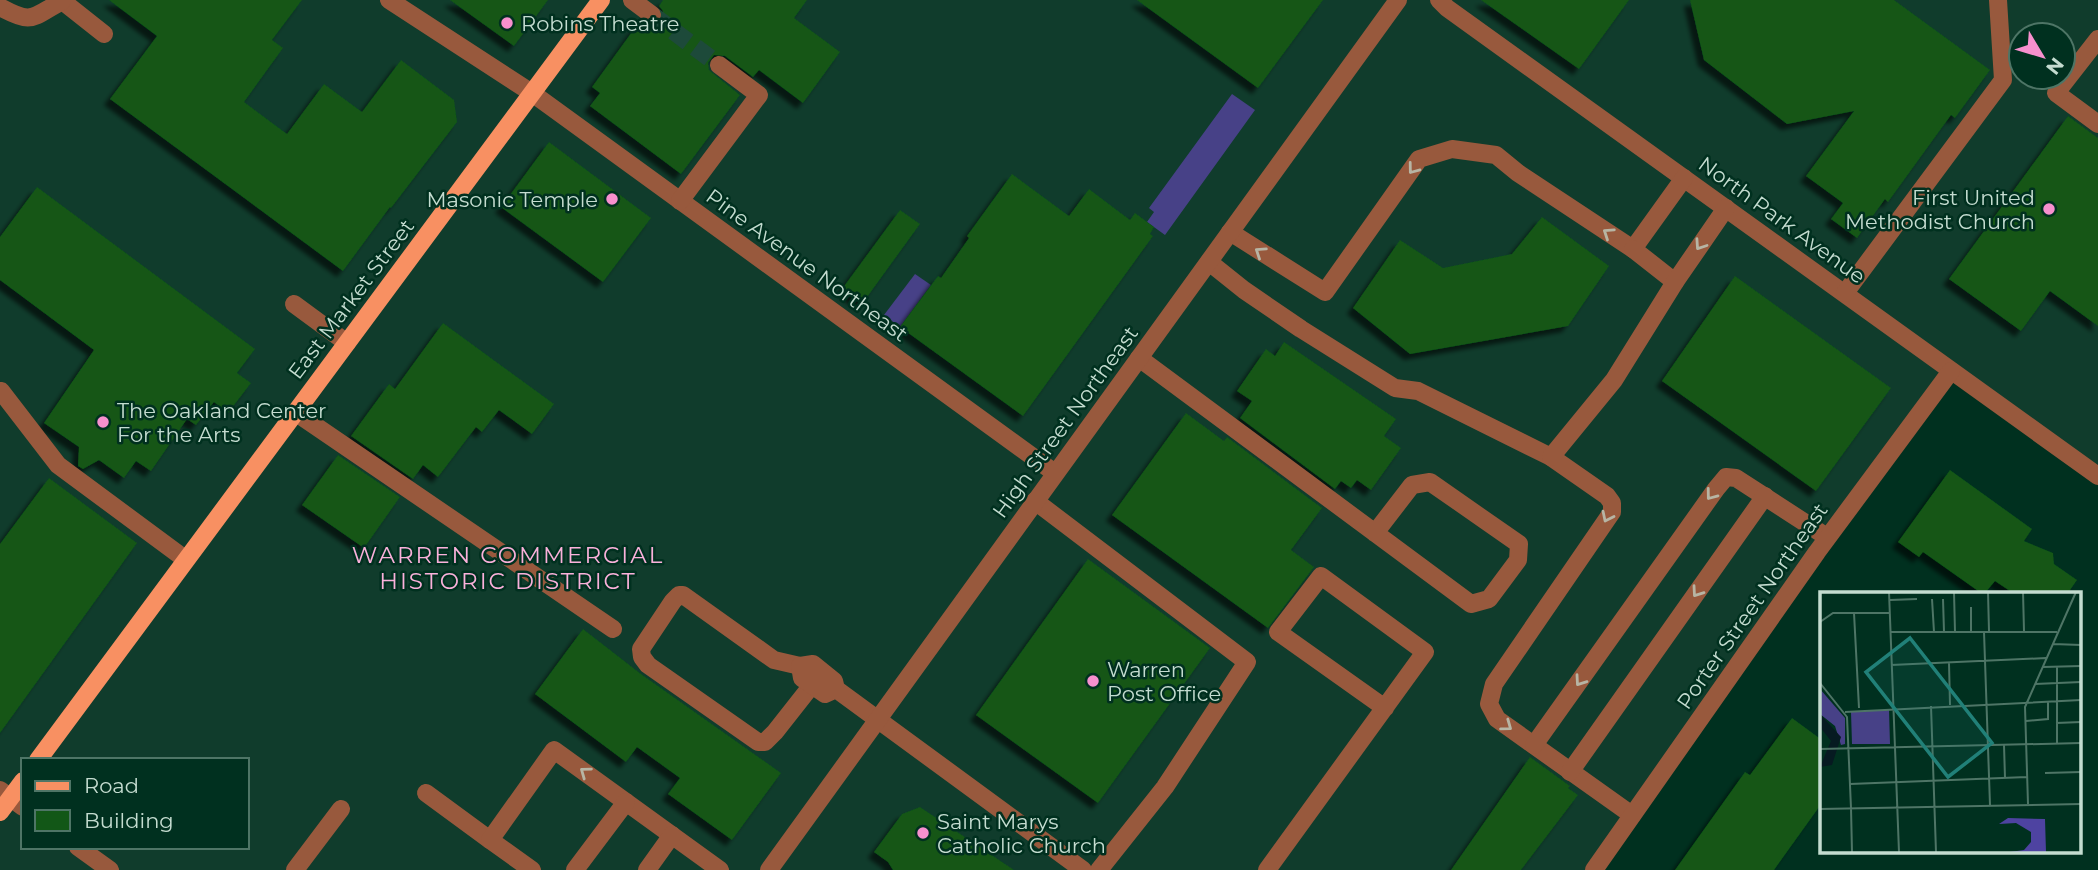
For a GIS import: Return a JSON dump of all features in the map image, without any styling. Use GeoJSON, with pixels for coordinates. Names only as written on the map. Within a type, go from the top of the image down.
{"type":"FeatureCollection","features":[{"type":"Feature","properties":{"kind":"main road","name":"East Market Street"},"geometry":{"type":"LineString","coordinates":[[39,758],[601,0]]}},
{"type":"Feature","properties":{"kind":"main road"},"geometry":{"type":"LineString","coordinates":[[8,802],[21,784]]}},
{"type":"Feature","properties":{"kind":"street"},"geometry":{"type":"LineString","coordinates":[[0,7],[22,19],[31,18],[61,0],[104,34]]}},
{"type":"Feature","properties":{"kind":"street","name":"Pine Avenue Northeast"},"geometry":{"type":"LineString","coordinates":[[390,0],[533,93],[1055,473]]}},
{"type":"Feature","properties":{"kind":"street"},"geometry":{"type":"LineString","coordinates":[[632,0],[652,15]]}},
{"type":"Feature","properties":{"kind":"street","name":"High Street Northeast"},"geometry":{"type":"LineString","coordinates":[[769,870],[1398,0]]}},
{"type":"Feature","properties":{"kind":"street","name":"North Park Avenue"},"geometry":{"type":"LineString","coordinates":[[1439,0],[1951,371],[2096,471]]}},
{"type":"Feature","properties":{"kind":"street"},"geometry":{"type":"LineString","coordinates":[[1845,293],[2003,80],[1998,0]]}},
{"type":"Feature","properties":{"kind":"street"},"geometry":{"type":"LineString","coordinates":[[2098,39],[2056,93],[2098,124]]}},
{"type":"Feature","properties":{"kind":"street"},"geometry":{"type":"LineString","coordinates":[[680,201],[759,95],[719,65]]}},
{"type":"Feature","properties":{"kind":"street"},"geometry":{"type":"LineString","coordinates":[[1230,232],[1325,292],[1419,159],[1452,149],[1496,155],[1675,282]]}},
{"type":"Feature","properties":{"kind":"street"},"geometry":{"type":"LineString","coordinates":[[1633,250],[1684,178]]}},
{"type":"Feature","properties":{"kind":"street"},"geometry":{"type":"LineString","coordinates":[[1551,457],[1614,380],[1675,282],[1726,208]]}},
{"type":"Feature","properties":{"kind":"street"},"geometry":{"type":"LineString","coordinates":[[1209,262],[1301,329],[1395,388],[1418,391],[1551,457],[1612,503],[1612,512],[1494,684],[1489,704],[1497,719],[1632,816]]}},
{"type":"Feature","properties":{"kind":"street"},"geometry":{"type":"LineString","coordinates":[[294,304],[347,343]]}},
{"type":"Feature","properties":{"kind":"street"},"geometry":{"type":"LineString","coordinates":[[1139,358],[1375,533],[1472,604],[1489,599],[1518,560],[1519,544],[1430,482],[1412,485],[1375,533]]}},
{"type":"Feature","properties":{"kind":"street","name":"Porter Street Northeast"},"geometry":{"type":"LineString","coordinates":[[1594,870],[1827,537],[1951,371]]}},
{"type":"Feature","properties":{"kind":"street"},"geometry":{"type":"LineString","coordinates":[[1,391],[58,465],[185,559]]}},
{"type":"Feature","properties":{"kind":"street"},"geometry":{"type":"LineString","coordinates":[[295,412],[613,629]]}},
{"type":"Feature","properties":{"kind":"street"},"geometry":{"type":"LineString","coordinates":[[1534,745],[1726,477],[1736,478],[1827,537]]}},
{"type":"Feature","properties":{"kind":"street"},"geometry":{"type":"LineString","coordinates":[[1570,772],[1765,496]]}},
{"type":"Feature","properties":{"kind":"street"},"geometry":{"type":"LineString","coordinates":[[1035,502],[1247,662],[1165,787],[1099,870]]}},
{"type":"Feature","properties":{"kind":"street"},"geometry":{"type":"LineString","coordinates":[[1267,870],[1385,708],[1425,652],[1321,576],[1278,632],[1385,708]]}},
{"type":"Feature","properties":{"kind":"street"},"geometry":{"type":"LineString","coordinates":[[812,685],[775,732],[765,742],[758,742],[648,665],[642,657],[641,649],[673,601],[679,595],[684,595],[774,660],[800,667],[813,664],[835,681],[836,689],[1083,870]]}},
{"type":"Feature","properties":{"kind":"street"},"geometry":{"type":"LineString","coordinates":[[800,667],[802,678],[825,694],[836,689]]}},
{"type":"Feature","properties":{"kind":"street"},"geometry":{"type":"LineString","coordinates":[[490,840],[554,750],[720,870]]}},
{"type":"Feature","properties":{"kind":"street"},"geometry":{"type":"LineString","coordinates":[[426,793],[532,870]]}},
{"type":"Feature","properties":{"kind":"street"},"geometry":{"type":"LineString","coordinates":[[575,870],[626,802]]}},
{"type":"Feature","properties":{"kind":"street"},"geometry":{"type":"LineString","coordinates":[[295,870],[341,809]]}},
{"type":"Feature","properties":{"kind":"street"},"geometry":{"type":"LineString","coordinates":[[647,870],[672,835]]}},
{"type":"Feature","properties":{"kind":"street"},"geometry":{"type":"LineString","coordinates":[[81,849],[110,870]]}},
{"type":"Feature","properties":{"kind":"shaded area"},"geometry":{"type":"Polygon","coordinates":[[[0,0],[2098,0],[2098,476],[1952,371],[1594,870],[0,870],[0,0]]]}},
{"type":"Feature","properties":{"kind":"shaded area"},"geometry":{"type":"Polygon","coordinates":[[[1232,94],[1255,110],[1165,235],[1147,222],[1154,212],[1149,208],[1232,94]]]}},
{"type":"Feature","properties":{"kind":"shaded area"},"geometry":{"type":"Polygon","coordinates":[[[915,274],[931,285],[900,327],[884,315],[915,274]]]}},
{"type":"Feature","properties":{"kind":"building"},"geometry":{"type":"Polygon","coordinates":[[[109,0],[302,0],[272,40],[283,48],[244,102],[287,134],[324,84],[362,112],[401,60],[454,100],[457,122],[343,271],[110,99],[157,36],[109,0]]]}},
{"type":"Feature","properties":{"kind":"building","name":"Robins Theatre"},"geometry":{"type":"Polygon","coordinates":[[[450,0],[548,0],[514,46],[450,0]]]}},
{"type":"Feature","properties":{"kind":"building"},"geometry":{"type":"Polygon","coordinates":[[[663,0],[807,0],[794,18],[840,52],[803,103],[759,70],[753,77],[725,56],[714,55],[708,63],[709,70],[740,95],[681,174],[590,106],[600,93],[592,87],[637,25],[642,29],[645,24],[656,26],[661,21],[663,11],[659,6],[663,0]]]}},
{"type":"Feature","properties":{"kind":"building"},"geometry":{"type":"Polygon","coordinates":[[[1137,0],[1323,0],[1258,88],[1137,0]]]}},
{"type":"Feature","properties":{"kind":"building"},"geometry":{"type":"Polygon","coordinates":[[[1481,0],[1629,0],[1579,69],[1481,0]]]}},
{"type":"Feature","properties":{"kind":"building"},"geometry":{"type":"Polygon","coordinates":[[[1690,0],[1894,0],[1990,70],[1955,118],[1951,115],[1888,202],[1885,199],[1857,238],[1831,219],[1843,203],[1806,176],[1854,111],[1787,124],[1704,60],[1690,0]]]}},
{"type":"Feature","properties":{"kind":"building","name":"First United Methodist Church"},"geometry":{"type":"Polygon","coordinates":[[[2068,116],[2098,138],[2098,326],[2050,291],[2021,331],[1949,279],[2068,116]]]}},
{"type":"Feature","properties":{"kind":"building"},"geometry":{"type":"Polygon","coordinates":[[[549,142],[651,218],[603,282],[501,207],[549,142]]]}},
{"type":"Feature","properties":{"kind":"building"},"geometry":{"type":"Polygon","coordinates":[[[1012,174],[1069,216],[1089,189],[1130,220],[1135,213],[1154,227],[1150,234],[1153,236],[1023,416],[900,327],[938,276],[941,278],[969,238],[967,236],[1012,174]]]}},
{"type":"Feature","properties":{"kind":"building"},"geometry":{"type":"Polygon","coordinates":[[[37,187],[255,349],[237,373],[251,383],[228,413],[214,402],[196,425],[187,419],[151,471],[136,461],[124,478],[99,460],[83,469],[78,466],[79,447],[44,423],[94,350],[0,280],[0,237],[37,187]]]}},
{"type":"Feature","properties":{"kind":"building"},"geometry":{"type":"Polygon","coordinates":[[[900,210],[920,224],[862,304],[842,289],[900,210]]]}},
{"type":"Feature","properties":{"kind":"building"},"geometry":{"type":"Polygon","coordinates":[[[1542,217],[1609,266],[1568,326],[1410,354],[1353,308],[1400,240],[1443,268],[1512,254],[1542,217]]]}},
{"type":"Feature","properties":{"kind":"building"},"geometry":{"type":"Polygon","coordinates":[[[1735,276],[1891,388],[1816,491],[1662,381],[1735,276]]]}},
{"type":"Feature","properties":{"kind":"building"},"geometry":{"type":"Polygon","coordinates":[[[443,323],[554,404],[532,434],[499,410],[482,432],[476,427],[438,477],[423,465],[413,479],[351,436],[389,384],[395,389],[443,323]]]}},
{"type":"Feature","properties":{"kind":"building"},"geometry":{"type":"Polygon","coordinates":[[[1284,342],[1396,419],[1384,436],[1401,448],[1371,490],[1357,480],[1351,488],[1341,481],[1335,489],[1240,418],[1252,401],[1237,391],[1266,349],[1275,356],[1284,342]]]}},
{"type":"Feature","properties":{"kind":"building"},"geometry":{"type":"Polygon","coordinates":[[[1186,413],[1224,441],[1227,437],[1322,508],[1291,550],[1314,567],[1268,628],[1112,515],[1186,413]]]}},
{"type":"Feature","properties":{"kind":"building"},"geometry":{"type":"Polygon","coordinates":[[[338,455],[400,497],[364,548],[302,505],[338,455]]]}},
{"type":"Feature","properties":{"kind":"building"},"geometry":{"type":"Polygon","coordinates":[[[1950,470],[2032,529],[2024,541],[2053,553],[2054,564],[2077,580],[2069,592],[2012,592],[1995,581],[1986,592],[1980,592],[1923,552],[1919,557],[1898,542],[1950,470]]]}},
{"type":"Feature","properties":{"kind":"building"},"geometry":{"type":"Polygon","coordinates":[[[49,478],[137,543],[0,733],[0,544],[49,478]]]}},
{"type":"Feature","properties":{"kind":"building","name":"Warren Post Office"},"geometry":{"type":"Polygon","coordinates":[[[1088,559],[1210,648],[1098,803],[976,715],[1088,559]]]}},
{"type":"Feature","properties":{"kind":"building"},"geometry":{"type":"Polygon","coordinates":[[[583,629],[641,674],[781,773],[732,840],[668,794],[680,778],[637,747],[626,762],[535,694],[583,629]]]}},
{"type":"Feature","properties":{"kind":"building"},"geometry":{"type":"Polygon","coordinates":[[[1792,718],[1820,739],[1820,806],[1774,870],[1675,870],[1745,772],[1750,775],[1792,718]]]}},
{"type":"Feature","properties":{"kind":"building"},"geometry":{"type":"Polygon","coordinates":[[[1530,757],[1578,795],[1521,870],[1451,870],[1530,757]]]}},
{"type":"Feature","properties":{"kind":"building","name":"Saint Marys Catholic Church"},"geometry":{"type":"Polygon","coordinates":[[[920,807],[1014,870],[893,870],[888,862],[874,852],[902,814],[920,807]]]}},
{"type":"Feature","properties":{"kind":"tunnel"},"geometry":{"type":"LineString","coordinates":[[652,15],[719,65]]}},
{"type":"Feature","properties":{"kind":"place","name":"Robins Theatre"},"geometry":{"type":"Point","coordinates":[507,23]}},
{"type":"Feature","properties":{"kind":"place","name":"Masonic Temple"},"geometry":{"type":"Point","coordinates":[612,199]}},
{"type":"Feature","properties":{"kind":"place","name":"First United Methodist Church"},"geometry":{"type":"Point","coordinates":[2049,209]}},
{"type":"Feature","properties":{"kind":"place","name":"The Oakland Center For the Arts"},"geometry":{"type":"Point","coordinates":[103,422]}},
{"type":"Feature","properties":{"kind":"place","name":"Warren Post Office"},"geometry":{"type":"Point","coordinates":[1093,681]}},
{"type":"Feature","properties":{"kind":"place","name":"Saint Marys Catholic Church"},"geometry":{"type":"Point","coordinates":[923,833]}},
{"type":"Feature","properties":{"kind":"district","name":"WARREN COMMERCIAL HISTORIC DISTRICT"},"geometry":{"type":"Point","coordinates":[508,568]}}]}
